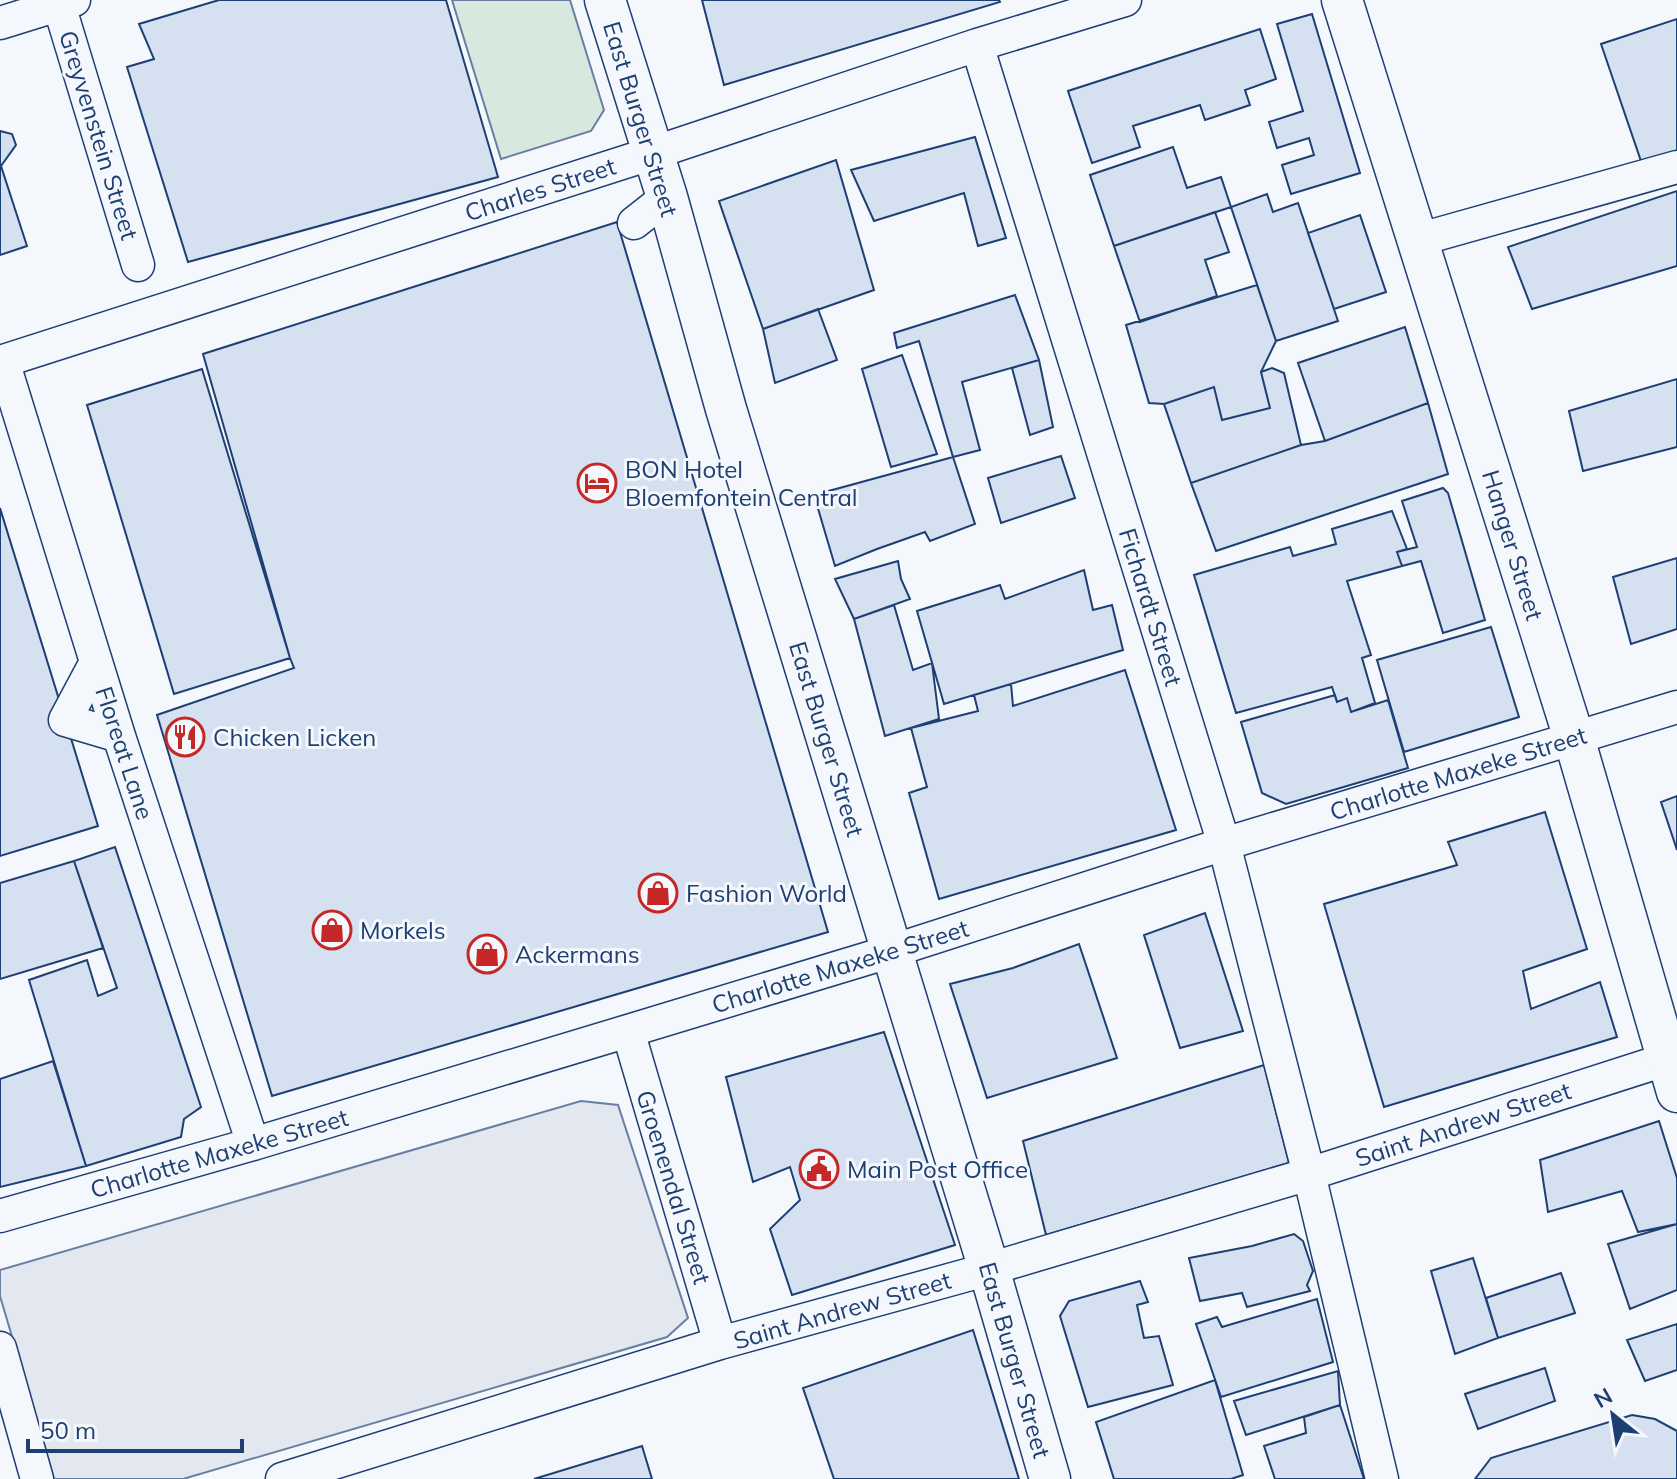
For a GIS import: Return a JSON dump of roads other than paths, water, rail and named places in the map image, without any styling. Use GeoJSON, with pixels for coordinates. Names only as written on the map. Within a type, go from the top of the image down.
{"type":"FeatureCollection","features":[{"type":"Feature","properties":{"kind":"main road","name":"East Burger Street"},"geometry":{"type":"LineString","coordinates":[[605,0],[1050,1479]]}},
{"type":"Feature","properties":{"kind":"main road","name":"Hanger Street"},"geometry":{"type":"LineString","coordinates":[[1342,0],[1574,738],[1674,1069]]}},
{"type":"Feature","properties":{"kind":"street","name":"Charles Street"},"geometry":{"type":"LineString","coordinates":[[2,362],[653,153],[977,45],[1125,0]]}},
{"type":"Feature","properties":{"kind":"street"},"geometry":{"type":"LineString","coordinates":[[0,23],[67,2]]}},
{"type":"Feature","properties":{"kind":"street","name":"Greyvenstein Street"},"geometry":{"type":"LineString","coordinates":[[67,2],[138,265]]}},
{"type":"Feature","properties":{"kind":"street","name":"Fichardt Street"},"geometry":{"type":"LineString","coordinates":[[977,45],[1224,844],[1309,1174],[1382,1479]]}},
{"type":"Feature","properties":{"kind":"street"},"geometry":{"type":"LineString","coordinates":[[1417,240],[1677,167]]}},
{"type":"Feature","properties":{"kind":"street","name":"Floreat Lane"},"geometry":{"type":"LineString","coordinates":[[2,362],[119,736],[253,1144]]}},
{"type":"Feature","properties":{"kind":"street"},"geometry":{"type":"LineString","coordinates":[[96,662],[65,720],[119,736]]}},
{"type":"Feature","properties":{"kind":"street","name":"Charlotte Maxeke Street"},"geometry":{"type":"LineString","coordinates":[[0,1216],[253,1144],[892,951],[1224,844],[1677,707]]}},
{"type":"Feature","properties":{"kind":"street","name":"Groenendal Street"},"geometry":{"type":"LineString","coordinates":[[628,1031],[720,1343]]}},
{"type":"Feature","properties":{"kind":"street","name":"Saint Andrew Street"},"geometry":{"type":"LineString","coordinates":[[282,1479],[341,1470],[720,1343],[989,1269],[1674,1069]]}},
{"type":"Feature","properties":{"kind":"street"},"geometry":{"type":"LineString","coordinates":[[0,1348],[37,1479]]}},
{"type":"Feature","properties":{"kind":"place","name":"BON Hotel Bloemfontein Central"},"geometry":{"type":"Point","coordinates":[597,483]}},
{"type":"Feature","properties":{"kind":"place","name":"Chicken Licken"},"geometry":{"type":"Point","coordinates":[185,737]}},
{"type":"Feature","properties":{"kind":"place","name":"Fashion World"},"geometry":{"type":"Point","coordinates":[658,893]}},
{"type":"Feature","properties":{"kind":"place","name":"Morkels"},"geometry":{"type":"Point","coordinates":[332,930]}},
{"type":"Feature","properties":{"kind":"place","name":"Ackermans"},"geometry":{"type":"Point","coordinates":[487,954]}},
{"type":"Feature","properties":{"kind":"place","name":"Main Post Office"},"geometry":{"type":"Point","coordinates":[819,1169]}}]}
